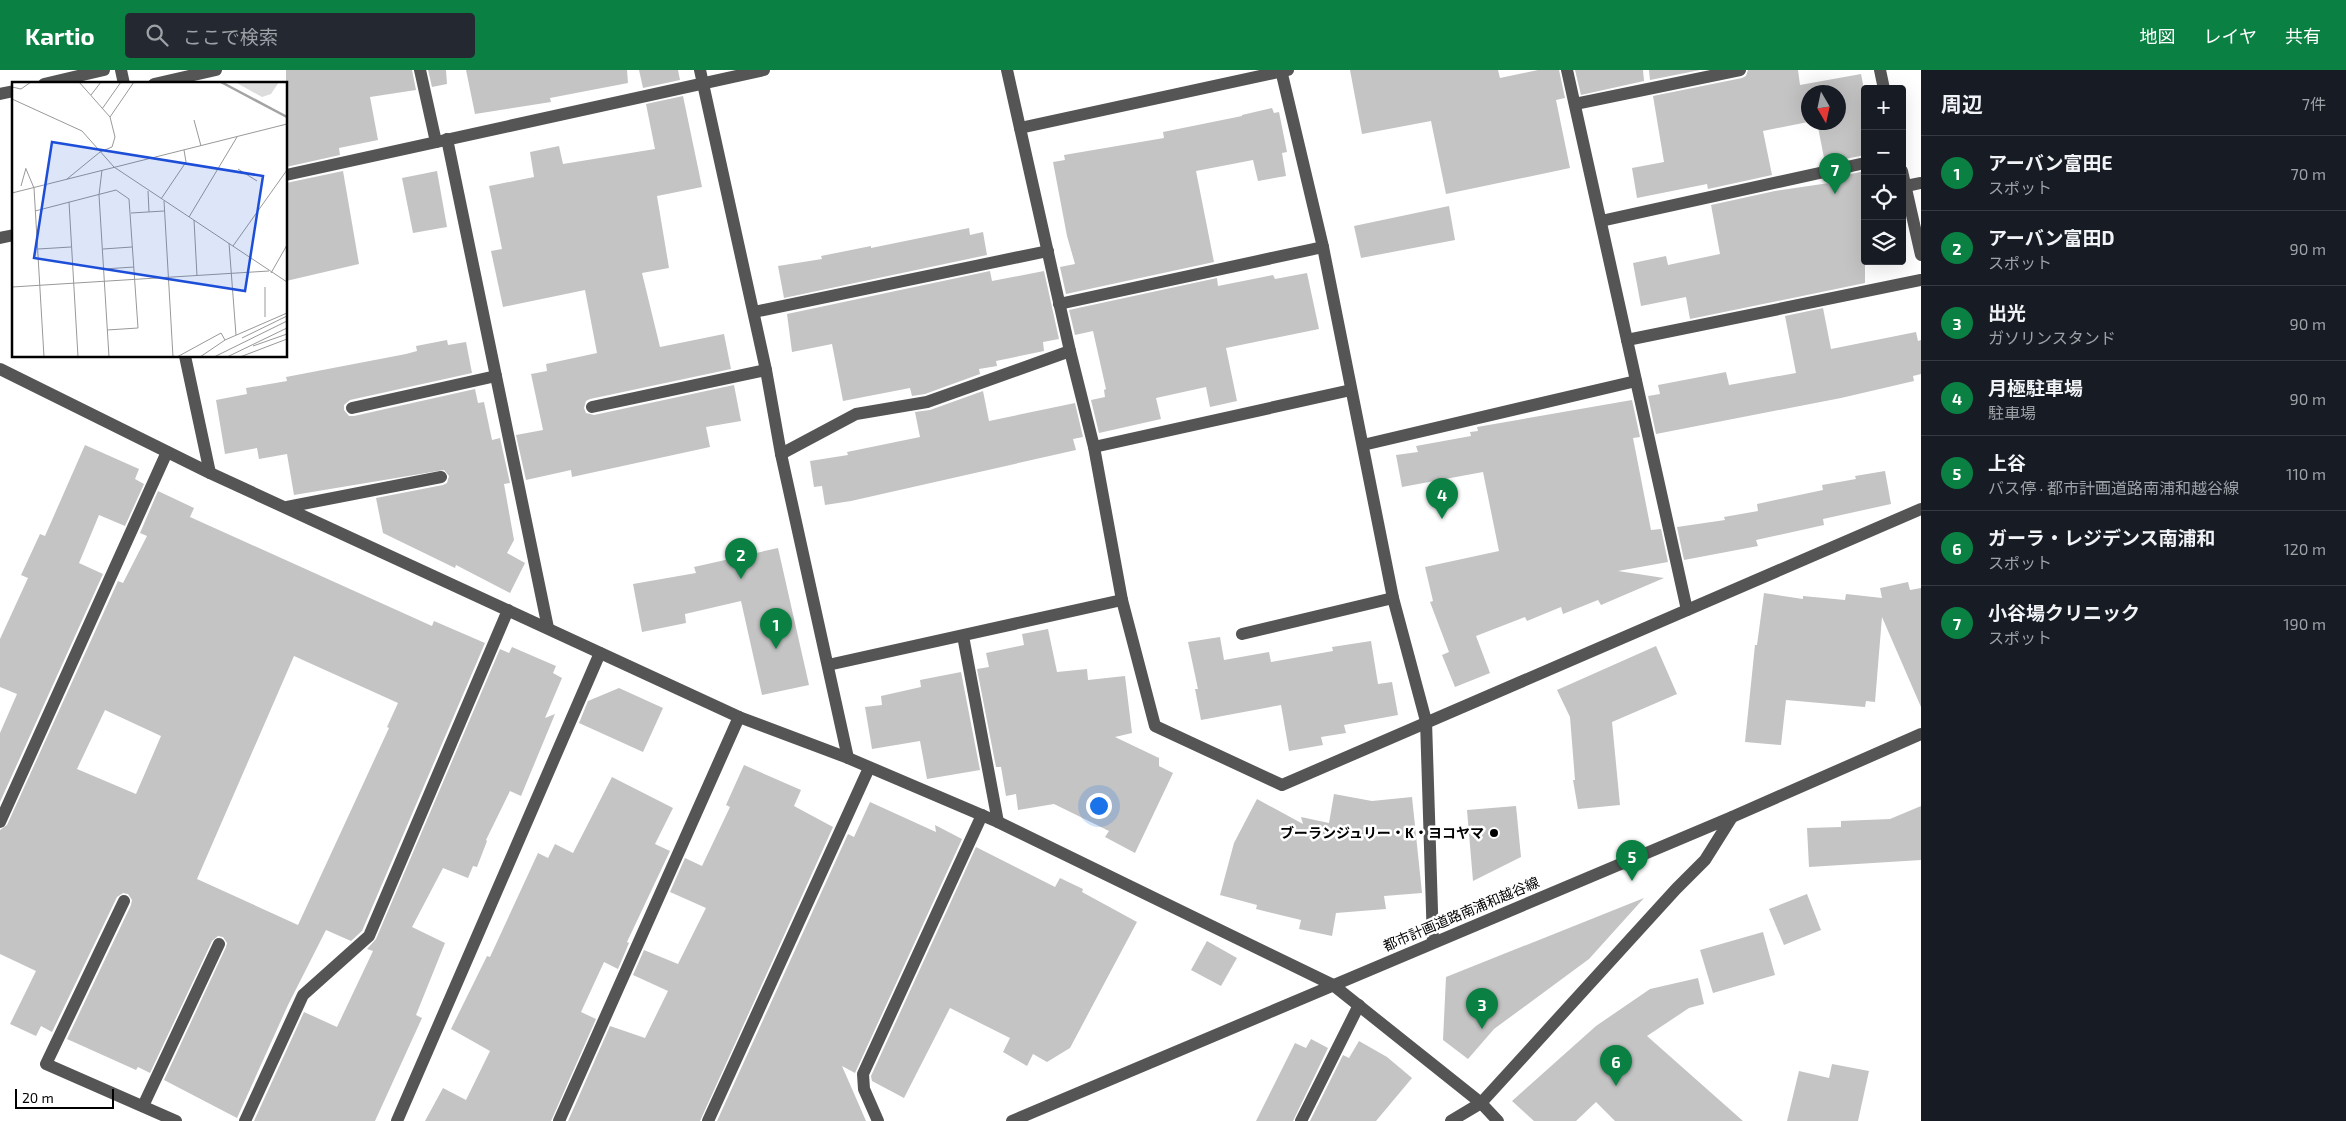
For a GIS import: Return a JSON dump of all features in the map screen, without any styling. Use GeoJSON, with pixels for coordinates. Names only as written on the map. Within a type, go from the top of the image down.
{"type":"FeatureCollection","features":[{"type":"Feature","properties":{"kind":"street"},"geometry":{"type":"LineString","coordinates":[[53,82],[104,70]]}},
{"type":"Feature","properties":{"kind":"street"},"geometry":{"type":"LineString","coordinates":[[163,82],[216,70]]}},
{"type":"Feature","properties":{"kind":"street"},"geometry":{"type":"LineString","coordinates":[[420,70],[441,141],[496,376],[548,628]]}},
{"type":"Feature","properties":{"kind":"street"},"geometry":{"type":"LineString","coordinates":[[700,70],[754,312],[780,454],[848,758]]}},
{"type":"Feature","properties":{"kind":"street"},"geometry":{"type":"LineString","coordinates":[[288,175],[764,70]]}},
{"type":"Feature","properties":{"kind":"street"},"geometry":{"type":"LineString","coordinates":[[1006,70],[1059,304],[1094,447],[1122,600],[1155,726],[1282,784],[1921,509]]}},
{"type":"Feature","properties":{"kind":"street"},"geometry":{"type":"LineString","coordinates":[[1567,70],[1687,610]]}},
{"type":"Feature","properties":{"kind":"street"},"geometry":{"type":"LineString","coordinates":[[1575,104],[1740,70]]}},
{"type":"Feature","properties":{"kind":"street"},"geometry":{"type":"LineString","coordinates":[[1880,70],[1883,85]]}},
{"type":"Feature","properties":{"kind":"street"},"geometry":{"type":"LineString","coordinates":[[1020,128],[1284,71],[1323,247],[1393,598],[1426,721],[1433,942]]}},
{"type":"Feature","properties":{"kind":"street"},"geometry":{"type":"LineString","coordinates":[[1601,221],[1861,164]]}},
{"type":"Feature","properties":{"kind":"street"},"geometry":{"type":"LineString","coordinates":[[1921,183],[1906,186],[1921,255]]}},
{"type":"Feature","properties":{"kind":"street"},"geometry":{"type":"LineString","coordinates":[[1059,304],[1323,247]]}},
{"type":"Feature","properties":{"kind":"street"},"geometry":{"type":"LineString","coordinates":[[754,312],[1048,251]]}},
{"type":"Feature","properties":{"kind":"street"},"geometry":{"type":"LineString","coordinates":[[1627,340],[1921,280]]}},
{"type":"Feature","properties":{"kind":"street"},"geometry":{"type":"LineString","coordinates":[[780,454],[856,414],[927,402],[1070,351]]}},
{"type":"Feature","properties":{"kind":"street"},"geometry":{"type":"LineString","coordinates":[[185,358],[210,473]]}},
{"type":"Feature","properties":{"kind":"street"},"geometry":{"type":"LineString","coordinates":[[0,369],[210,473],[739,717],[848,758],[998,822],[1333,985],[1481,1103],[1498,1121]]}},
{"type":"Feature","properties":{"kind":"street"},"geometry":{"type":"LineString","coordinates":[[592,408],[766,370]]}},
{"type":"Feature","properties":{"kind":"street"},"geometry":{"type":"LineString","coordinates":[[352,408],[496,376]]}},
{"type":"Feature","properties":{"kind":"street"},"geometry":{"type":"LineString","coordinates":[[1363,445],[1636,381]]}},
{"type":"Feature","properties":{"kind":"street"},"geometry":{"type":"LineString","coordinates":[[1094,447],[1351,390]]}},
{"type":"Feature","properties":{"kind":"street"},"geometry":{"type":"LineString","coordinates":[[0,822],[167,452]]}},
{"type":"Feature","properties":{"kind":"street"},"geometry":{"type":"LineString","coordinates":[[287,507],[441,477]]}},
{"type":"Feature","properties":{"kind":"street"},"geometry":{"type":"LineString","coordinates":[[1242,634],[1393,598]]}},
{"type":"Feature","properties":{"kind":"street"},"geometry":{"type":"LineString","coordinates":[[828,665],[1122,600]]}},
{"type":"Feature","properties":{"kind":"street"},"geometry":{"type":"LineString","coordinates":[[245,1121],[302,995],[369,936],[508,610]]}},
{"type":"Feature","properties":{"kind":"street"},"geometry":{"type":"LineString","coordinates":[[964,636],[998,822]]}},
{"type":"Feature","properties":{"kind":"street"},"geometry":{"type":"LineString","coordinates":[[397,1121],[600,653]]}},
{"type":"Feature","properties":{"kind":"street"},"geometry":{"type":"LineString","coordinates":[[558,1121],[739,717]]}},
{"type":"Feature","properties":{"kind":"street","name":"都市計画道路南浦和越谷線"},"geometry":{"type":"LineString","coordinates":[[1012,1121],[1732,817],[1921,734]]}},
{"type":"Feature","properties":{"kind":"street"},"geometry":{"type":"LineString","coordinates":[[708,1121],[869,768]]}},
{"type":"Feature","properties":{"kind":"street"},"geometry":{"type":"LineString","coordinates":[[878,1121],[864,1089],[863,1074],[982,815]]}},
{"type":"Feature","properties":{"kind":"street"},"geometry":{"type":"LineString","coordinates":[[1451,1121],[1481,1103],[1676,889],[1705,860],[1732,817]]}},
{"type":"Feature","properties":{"kind":"street"},"geometry":{"type":"LineString","coordinates":[[124,901],[46,1064],[176,1121]]}},
{"type":"Feature","properties":{"kind":"street"},"geometry":{"type":"LineString","coordinates":[[144,1121],[146,1107],[218,944]]}},
{"type":"Feature","properties":{"kind":"street"},"geometry":{"type":"LineString","coordinates":[[1301,1121],[1359,1005]]}},
{"type":"Feature","properties":{"kind":"building"},"geometry":{"type":"Polygon","coordinates":[[[286,70],[412,70],[416,90],[370,97],[378,140],[339,148],[340,155],[288,167],[288,82],[286,82],[286,70]]]}},
{"type":"Feature","properties":{"kind":"building"},"geometry":{"type":"Polygon","coordinates":[[[428,70],[446,70],[447,84],[432,87],[428,70]]]}},
{"type":"Feature","properties":{"kind":"building"},"geometry":{"type":"Polygon","coordinates":[[[466,70],[627,70],[628,83],[550,98],[551,102],[475,114],[466,70]]]}},
{"type":"Feature","properties":{"kind":"building"},"geometry":{"type":"Polygon","coordinates":[[[639,70],[678,70],[680,80],[643,88],[639,70]]]}},
{"type":"Feature","properties":{"kind":"building"},"geometry":{"type":"Polygon","coordinates":[[[1350,70],[1498,70],[1500,78],[1538,70],[1559,70],[1565,98],[1556,100],[1570,168],[1446,194],[1431,121],[1362,134],[1350,70]]]}},
{"type":"Feature","properties":{"kind":"building"},"geometry":{"type":"Polygon","coordinates":[[[1575,70],[1643,70],[1644,81],[1581,95],[1575,70]]]}},
{"type":"Feature","properties":{"kind":"building"},"geometry":{"type":"Polygon","coordinates":[[[1649,70],[1700,70],[1650,80],[1649,70]]]}},
{"type":"Feature","properties":{"kind":"building"},"geometry":{"type":"Polygon","coordinates":[[[1748,70],[1798,70],[1800,85],[1861,74],[1863,85],[1861,85],[1861,156],[1825,163],[1819,130],[1846,130],[1846,85],[1801,85],[1801,123],[1763,131],[1772,175],[1708,189],[1707,184],[1637,198],[1632,168],[1664,162],[1653,96],[1746,76],[1748,70]]]}},
{"type":"Feature","properties":{"kind":"building"},"geometry":{"type":"Polygon","coordinates":[[[683,96],[702,187],[657,196],[669,268],[642,273],[660,347],[724,334],[731,369],[590,399],[586,401],[584,408],[586,413],[594,415],[734,385],[741,421],[706,427],[710,447],[572,477],[571,470],[526,480],[516,435],[543,430],[531,374],[547,371],[546,364],[597,353],[585,290],[503,307],[491,251],[502,249],[489,186],[534,177],[530,152],[559,146],[563,164],[655,149],[646,104],[683,96]]]}},
{"type":"Feature","properties":{"kind":"building"},"geometry":{"type":"Polygon","coordinates":[[[1272,108],[1274,113],[1279,112],[1287,152],[1282,153],[1286,176],[1258,181],[1253,160],[1196,171],[1214,262],[1066,294],[1060,267],[1075,264],[1067,236],[1053,162],[1065,160],[1064,155],[1164,138],[1163,132],[1272,108]]]}},
{"type":"Feature","properties":{"kind":"building"},"geometry":{"type":"Polygon","coordinates":[[[343,171],[359,264],[288,281],[288,183],[343,171]]]}},
{"type":"Feature","properties":{"kind":"building"},"geometry":{"type":"Polygon","coordinates":[[[437,171],[447,227],[413,233],[402,178],[437,171]]]}},
{"type":"Feature","properties":{"kind":"building"},"geometry":{"type":"Polygon","coordinates":[[[1861,172],[1861,265],[1865,265],[1865,283],[1690,319],[1686,297],[1641,306],[1633,263],[1666,256],[1668,265],[1720,254],[1711,205],[1775,191],[1829,183],[1828,179],[1861,172]]]}},
{"type":"Feature","properties":{"kind":"building"},"geometry":{"type":"Polygon","coordinates":[[[1449,206],[1455,240],[1361,258],[1354,226],[1449,206]]]}},
{"type":"Feature","properties":{"kind":"building"},"geometry":{"type":"Polygon","coordinates":[[[969,228],[970,235],[983,232],[987,255],[784,298],[778,266],[822,259],[821,256],[969,228]]]}},
{"type":"Feature","properties":{"kind":"building"},"geometry":{"type":"Polygon","coordinates":[[[990,271],[992,281],[1044,271],[1059,339],[1043,342],[1044,351],[996,361],[997,366],[979,369],[980,374],[925,394],[912,396],[910,388],[843,401],[832,344],[792,352],[787,314],[990,271]]]}},
{"type":"Feature","properties":{"kind":"building"},"geometry":{"type":"Polygon","coordinates":[[[1307,273],[1319,329],[1226,348],[1237,401],[1210,407],[1206,387],[1156,398],[1161,419],[1099,433],[1091,400],[1105,397],[1104,390],[1106,389],[1093,331],[1075,335],[1069,310],[1217,278],[1218,286],[1273,275],[1275,279],[1307,273]]]}},
{"type":"Feature","properties":{"kind":"building"},"geometry":{"type":"Polygon","coordinates":[[[1823,308],[1831,349],[1916,332],[1918,341],[1921,340],[1921,374],[1913,376],[1914,381],[1841,398],[1656,434],[1648,396],[1660,394],[1658,385],[1726,372],[1729,385],[1796,373],[1785,316],[1823,308]]]}},
{"type":"Feature","properties":{"kind":"building"},"geometry":{"type":"Polygon","coordinates":[[[447,340],[448,345],[466,342],[472,373],[350,400],[344,405],[344,410],[349,416],[354,416],[475,389],[478,403],[484,402],[492,440],[500,438],[510,483],[504,484],[514,540],[507,553],[525,563],[510,593],[456,565],[455,568],[383,533],[376,498],[443,485],[447,483],[449,476],[444,470],[294,495],[287,454],[259,459],[257,448],[225,454],[216,400],[247,394],[246,388],[287,381],[286,377],[406,354],[417,351],[416,346],[447,340]]]}},
{"type":"Feature","properties":{"kind":"building"},"geometry":{"type":"Polygon","coordinates":[[[983,391],[989,421],[1075,403],[1083,437],[1073,439],[1076,450],[851,501],[825,505],[822,486],[814,487],[810,461],[848,455],[847,452],[920,437],[915,412],[930,410],[983,391]]]}},
{"type":"Feature","properties":{"kind":"building"},"geometry":{"type":"Polygon","coordinates":[[[1632,400],[1640,437],[1633,438],[1651,530],[1661,529],[1668,562],[1618,571],[1664,578],[1601,605],[1598,600],[1563,614],[1561,607],[1527,621],[1525,617],[1476,636],[1490,673],[1455,687],[1442,655],[1449,652],[1430,602],[1433,601],[1425,567],[1499,551],[1483,472],[1402,487],[1396,455],[1418,452],[1416,446],[1471,436],[1470,432],[1478,431],[1477,427],[1632,400]]]}},
{"type":"Feature","properties":{"kind":"building"},"geometry":{"type":"Polygon","coordinates":[[[85,445],[139,469],[135,479],[144,484],[125,526],[99,515],[79,563],[103,574],[0,802],[0,733],[17,694],[0,687],[0,639],[28,578],[21,575],[40,534],[45,536],[85,445]]]}},
{"type":"Feature","properties":{"kind":"building"},"geometry":{"type":"Polygon","coordinates":[[[1885,471],[1891,504],[1823,519],[1824,525],[1756,540],[1758,546],[1684,560],[1677,527],[1725,520],[1724,517],[1758,511],[1757,504],[1823,490],[1822,485],[1856,479],[1855,476],[1885,471]]]}},
{"type":"Feature","properties":{"kind":"building"},"geometry":{"type":"Polygon","coordinates":[[[158,491],[194,508],[190,517],[432,626],[434,621],[485,643],[362,931],[351,941],[326,930],[288,1005],[237,1118],[164,1080],[226,947],[227,943],[223,937],[218,936],[212,941],[150,1073],[138,1067],[136,1070],[67,1039],[131,905],[132,900],[128,894],[123,893],[117,897],[52,1032],[41,1026],[36,1036],[10,1024],[36,971],[0,954],[0,830],[7,825],[118,581],[123,583],[147,536],[140,533],[158,491]],[[294,656],[197,879],[298,925],[389,728],[387,727],[398,703],[294,656]],[[105,710],[77,769],[136,794],[161,736],[105,710]]]}},
{"type":"Feature","properties":{"kind":"building"},"geometry":{"type":"Polygon","coordinates":[[[778,548],[809,685],[762,695],[741,601],[685,614],[686,623],[642,632],[633,584],[696,573],[694,567],[778,548]]]}},
{"type":"Feature","properties":{"kind":"building"},"geometry":{"type":"Polygon","coordinates":[[[1908,582],[1910,590],[1921,588],[1921,707],[1882,617],[1875,702],[1866,701],[1865,707],[1786,700],[1781,745],[1745,742],[1755,645],[1757,645],[1764,593],[1803,599],[1803,596],[1845,600],[1846,594],[1882,598],[1880,588],[1908,582]]]}},
{"type":"Feature","properties":{"kind":"building"},"geometry":{"type":"Polygon","coordinates":[[[1048,629],[1057,672],[1087,669],[1088,680],[1125,676],[1132,733],[1115,737],[1159,758],[1159,766],[1173,773],[1135,853],[1105,837],[1109,831],[1054,804],[1018,810],[1016,794],[1006,796],[1001,767],[996,767],[977,669],[989,667],[986,653],[1024,645],[1022,634],[1048,629]]]}},
{"type":"Feature","properties":{"kind":"building"},"geometry":{"type":"Polygon","coordinates":[[[1220,637],[1224,660],[1269,652],[1271,662],[1333,651],[1332,647],[1371,641],[1378,684],[1392,682],[1398,715],[1344,725],[1346,733],[1321,737],[1323,745],[1289,751],[1281,705],[1201,720],[1195,689],[1198,689],[1188,642],[1220,637]]]}},
{"type":"Feature","properties":{"kind":"building"},"geometry":{"type":"Polygon","coordinates":[[[1656,646],[1677,694],[1612,722],[1620,805],[1578,809],[1573,780],[1575,780],[1570,717],[1557,690],[1656,646]]]}},
{"type":"Feature","properties":{"kind":"building"},"geometry":{"type":"Polygon","coordinates":[[[512,647],[556,666],[553,673],[562,678],[545,718],[555,714],[521,796],[510,791],[486,840],[477,867],[473,866],[468,878],[443,868],[412,927],[445,943],[416,1015],[422,1018],[375,1121],[254,1121],[304,1012],[337,1027],[373,951],[367,949],[376,939],[500,649],[509,653],[512,647]]]}},
{"type":"Feature","properties":{"kind":"building"},"geometry":{"type":"Polygon","coordinates":[[[961,672],[980,770],[927,779],[920,741],[872,749],[865,707],[882,705],[881,696],[921,687],[920,680],[961,672]]]}},
{"type":"Feature","properties":{"kind":"building"},"geometry":{"type":"Polygon","coordinates":[[[619,688],[663,708],[643,752],[579,723],[588,701],[619,688]]]}},
{"type":"Feature","properties":{"kind":"building"},"geometry":{"type":"Polygon","coordinates":[[[744,765],[801,790],[794,806],[833,827],[700,1121],[568,1121],[610,1026],[645,1038],[668,991],[633,975],[644,950],[678,964],[706,908],[670,892],[685,858],[702,866],[730,807],[726,805],[744,765]]]}},
{"type":"Feature","properties":{"kind":"building"},"geometry":{"type":"Polygon","coordinates":[[[612,777],[673,808],[655,844],[670,851],[627,942],[629,943],[618,969],[604,962],[581,1012],[596,1019],[551,1121],[425,1121],[443,1088],[466,1100],[490,1051],[451,1029],[487,956],[490,957],[538,853],[548,858],[555,844],[573,853],[612,777]]]}},
{"type":"Feature","properties":{"kind":"building"},"geometry":{"type":"Polygon","coordinates":[[[1334,794],[1372,801],[1412,797],[1422,893],[1384,896],[1386,909],[1336,913],[1332,936],[1299,929],[1301,920],[1256,909],[1257,905],[1220,895],[1234,843],[1257,799],[1303,824],[1301,817],[1329,823],[1334,794]]]}},
{"type":"Feature","properties":{"kind":"building"},"geometry":{"type":"Polygon","coordinates":[[[870,802],[936,832],[935,825],[962,839],[855,1073],[842,1066],[866,1121],[717,1121],[848,834],[854,837],[870,802]]]}},
{"type":"Feature","properties":{"kind":"building","name":"ブーランジュリー・K・ヨコヤマ"},"geometry":{"type":"Polygon","coordinates":[[[1516,806],[1521,857],[1473,881],[1467,810],[1516,806]]]}},
{"type":"Feature","properties":{"kind":"building"},"geometry":{"type":"Polygon","coordinates":[[[1921,806],[1921,860],[1809,867],[1807,828],[1841,827],[1841,821],[1890,819],[1921,806]]]}},
{"type":"Feature","properties":{"kind":"building"},"geometry":{"type":"Polygon","coordinates":[[[976,847],[1055,887],[1060,878],[1083,889],[1082,892],[1137,922],[1070,1048],[1047,1062],[1033,1054],[1027,1066],[1003,1052],[1010,1038],[950,1008],[904,1098],[872,1081],[871,1076],[976,847]]]}},
{"type":"Feature","properties":{"kind":"building"},"geometry":{"type":"Polygon","coordinates":[[[1807,894],[1821,930],[1784,945],[1769,909],[1807,894]]]}},
{"type":"Feature","properties":{"kind":"building"},"geometry":{"type":"Polygon","coordinates":[[[1644,898],[1589,959],[1494,1029],[1468,1059],[1443,1040],[1446,977],[1644,898]]]}},
{"type":"Feature","properties":{"kind":"building"},"geometry":{"type":"Polygon","coordinates":[[[1763,932],[1775,975],[1713,993],[1700,950],[1763,932]]]}},
{"type":"Feature","properties":{"kind":"building"},"geometry":{"type":"Polygon","coordinates":[[[1207,941],[1237,958],[1221,986],[1191,970],[1207,941]]]}},
{"type":"Feature","properties":{"kind":"building"},"geometry":{"type":"Polygon","coordinates":[[[1698,978],[1704,1004],[1689,1008],[1647,1036],[1743,1121],[1615,1121],[1596,1102],[1576,1121],[1534,1121],[1512,1101],[1596,1026],[1650,989],[1698,978]]]}},
{"type":"Feature","properties":{"kind":"building"},"geometry":{"type":"Polygon","coordinates":[[[1311,1039],[1328,1048],[1293,1121],[1256,1121],[1295,1043],[1306,1048],[1311,1039]]]}},
{"type":"Feature","properties":{"kind":"building"},"geometry":{"type":"Polygon","coordinates":[[[1359,1041],[1387,1057],[1412,1078],[1376,1121],[1310,1121],[1343,1055],[1349,1058],[1359,1041]]]}},
{"type":"Feature","properties":{"kind":"building"},"geometry":{"type":"Polygon","coordinates":[[[1832,1064],[1869,1071],[1858,1121],[1787,1121],[1799,1071],[1829,1078],[1832,1064]]]}},
{"type":"Feature","properties":{"kind":"place","name":"小谷場クリニック"},"geometry":{"type":"Point","coordinates":[1835,194]}},
{"type":"Feature","properties":{"kind":"place","name":"月極駐車場"},"geometry":{"type":"Point","coordinates":[1442,519]}},
{"type":"Feature","properties":{"kind":"place","name":"アーバン富田D"},"geometry":{"type":"Point","coordinates":[741,579]}},
{"type":"Feature","properties":{"kind":"place","name":"アーバン富田E"},"geometry":{"type":"Point","coordinates":[776,649]}},
{"type":"Feature","properties":{"kind":"place","name":"ブーランジュリー・K・ヨコヤマ"},"geometry":{"type":"Point","coordinates":[1494,833]}},
{"type":"Feature","properties":{"kind":"place","name":"上谷"},"geometry":{"type":"Point","coordinates":[1632,881]}},
{"type":"Feature","properties":{"kind":"place","name":"出光"},"geometry":{"type":"Point","coordinates":[1482,1029]}},
{"type":"Feature","properties":{"kind":"place","name":"ガーラ・レジデンス南浦和"},"geometry":{"type":"Point","coordinates":[1616,1086]}}]}
